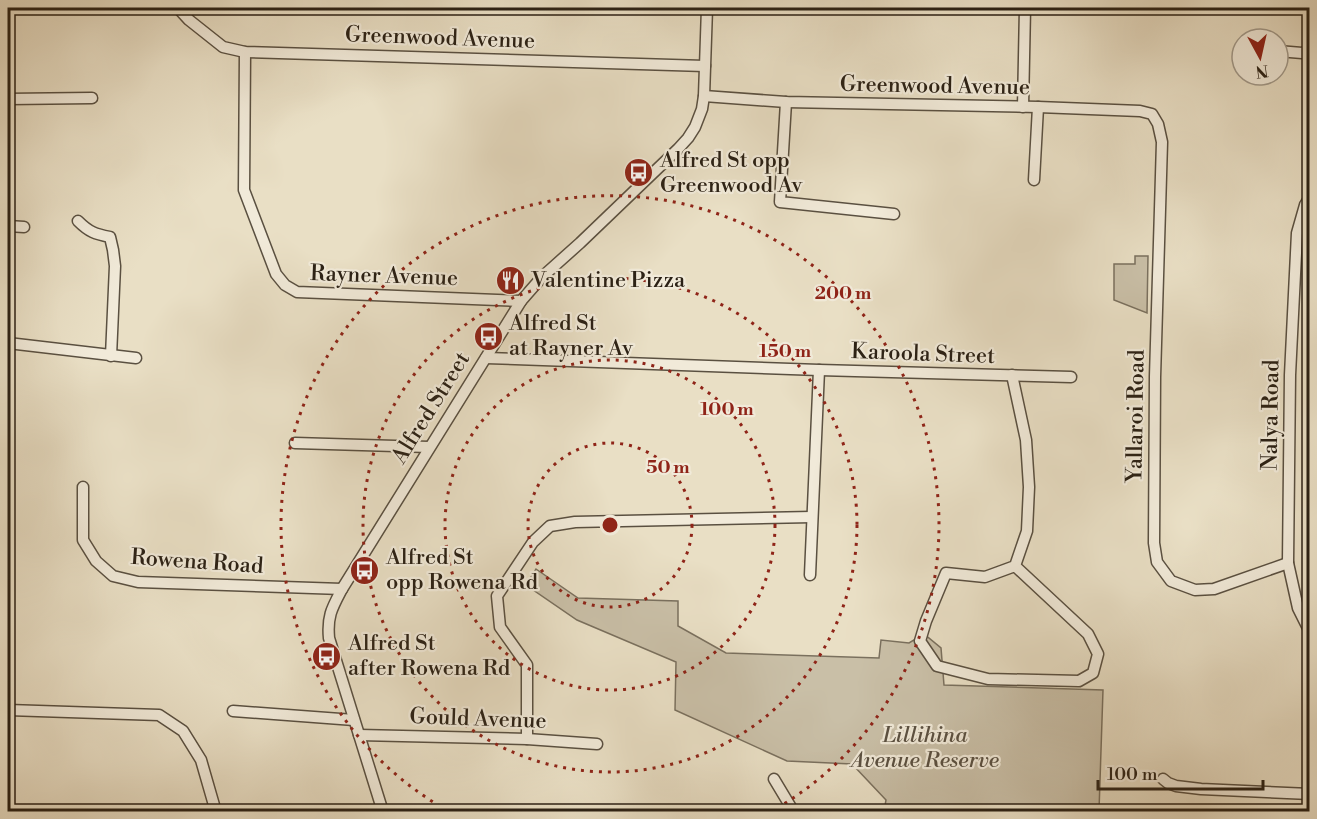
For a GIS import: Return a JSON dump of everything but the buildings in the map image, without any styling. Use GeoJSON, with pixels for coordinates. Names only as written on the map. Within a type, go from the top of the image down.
{"type":"FeatureCollection","features":[{"type":"Feature","properties":{"kind":"street"},"geometry":{"type":"LineString","coordinates":[[178,8],[189,20],[223,47],[245,52]]}},
{"type":"Feature","properties":{"kind":"street","name":"Alfred Street"},"geometry":{"type":"LineString","coordinates":[[383,812],[328,638],[328,619],[342,589],[521,301],[542,277],[684,143],[698,121],[704,96],[706,8]]}},
{"type":"Feature","properties":{"kind":"street"},"geometry":{"type":"LineString","coordinates":[[1023,107],[1025,8]]}},
{"type":"Feature","properties":{"kind":"street"},"geometry":{"type":"LineString","coordinates":[[1290,52],[1310,50]]}},
{"type":"Feature","properties":{"kind":"street","name":"Greenwood Avenue"},"geometry":{"type":"LineString","coordinates":[[245,52],[705,66]]}},
{"type":"Feature","properties":{"kind":"street","name":"Rayner Avenue"},"geometry":{"type":"LineString","coordinates":[[245,52],[244,190],[276,274],[285,285],[297,292],[521,301]]}},
{"type":"Feature","properties":{"kind":"street","name":"Greenwood Avenue"},"geometry":{"type":"LineString","coordinates":[[704,96],[786,102],[1140,111],[1152,114],[1158,124]]}},
{"type":"Feature","properties":{"kind":"street"},"geometry":{"type":"LineString","coordinates":[[8,99],[92,98]]}},
{"type":"Feature","properties":{"kind":"street"},"geometry":{"type":"LineString","coordinates":[[786,102],[780,202],[894,214]]}},
{"type":"Feature","properties":{"kind":"street"},"geometry":{"type":"LineString","coordinates":[[1034,180],[1038,107]]}},
{"type":"Feature","properties":{"kind":"street","name":"Yallaroi Road"},"geometry":{"type":"LineString","coordinates":[[1158,124],[1162,142],[1155,377],[1154,543],[1157,562],[1171,581],[1195,590],[1214,589],[1288,563]]}},
{"type":"Feature","properties":{"kind":"street","name":"Nalya Road"},"geometry":{"type":"LineString","coordinates":[[1310,197],[1305,205],[1297,233],[1290,375],[1288,563],[1298,608],[1310,632]]}},
{"type":"Feature","properties":{"kind":"street"},"geometry":{"type":"LineString","coordinates":[[78,221],[86,230],[110,237],[115,266],[111,356]]}},
{"type":"Feature","properties":{"kind":"street"},"geometry":{"type":"LineString","coordinates":[[8,226],[24,226]]}},
{"type":"Feature","properties":{"kind":"street"},"geometry":{"type":"LineString","coordinates":[[8,343],[136,358]]}},
{"type":"Feature","properties":{"kind":"street","name":"Karoola Street"},"geometry":{"type":"LineString","coordinates":[[486,358],[1071,377]]}},
{"type":"Feature","properties":{"kind":"street"},"geometry":{"type":"LineString","coordinates":[[810,575],[819,370]]}},
{"type":"Feature","properties":{"kind":"street"},"geometry":{"type":"LineString","coordinates":[[1012,375],[1026,440],[1029,487],[1027,531],[1015,566]]}},
{"type":"Feature","properties":{"kind":"street"},"geometry":{"type":"LineString","coordinates":[[295,443],[429,447]]}},
{"type":"Feature","properties":{"kind":"street","name":"Rowena Road"},"geometry":{"type":"LineString","coordinates":[[83,487],[83,540],[96,561],[113,576],[138,582],[342,589]]}},
{"type":"Feature","properties":{"kind":"street"},"geometry":{"type":"LineString","coordinates":[[527,739],[527,665],[500,627],[497,596],[533,542],[550,526],[575,522],[812,517]]}},
{"type":"Feature","properties":{"kind":"street"},"geometry":{"type":"LineString","coordinates":[[1015,566],[1088,634],[1098,654],[1094,673],[1079,681],[988,679],[937,666],[920,641],[946,573],[985,577],[1015,566]]}},
{"type":"Feature","properties":{"kind":"street"},"geometry":{"type":"LineString","coordinates":[[8,710],[159,715],[183,731],[201,760],[216,812]]}},
{"type":"Feature","properties":{"kind":"street"},"geometry":{"type":"LineString","coordinates":[[233,711],[354,720]]}},
{"type":"Feature","properties":{"kind":"street","name":"Gould Avenue"},"geometry":{"type":"LineString","coordinates":[[359,735],[527,739],[597,744]]}},
{"type":"Feature","properties":{"kind":"street"},"geometry":{"type":"LineString","coordinates":[[774,779],[792,812]]}},
{"type":"Feature","properties":{"kind":"street"},"geometry":{"type":"LineString","coordinates":[[1163,779],[1176,786],[1194,789],[1310,794]]}},
{"type":"Feature","properties":{"kind":"green space"},"geometry":{"type":"Polygon","coordinates":[[[1135,256],[1148,256],[1147,313],[1114,300],[1114,264],[1135,264],[1135,256]]]}},
{"type":"Feature","properties":{"kind":"green space","name":"Lillihina Avenue Reserve"},"geometry":{"type":"Polygon","coordinates":[[[536,569],[578,598],[678,601],[678,626],[726,653],[879,658],[881,640],[909,643],[924,634],[941,648],[944,685],[1103,690],[1099,811],[884,811],[886,800],[852,764],[787,761],[675,710],[676,662],[577,620],[526,585],[536,569]]]}},
{"type":"Feature","properties":{"kind":"place","name":"Alfred St opp Greenwood Av"},"geometry":{"type":"Point","coordinates":[639,173]}},
{"type":"Feature","properties":{"kind":"place","name":"Valentine Pizza"},"geometry":{"type":"Point","coordinates":[510,280]}},
{"type":"Feature","properties":{"kind":"place","name":"Alfred St at Rayner Av"},"geometry":{"type":"Point","coordinates":[488,336]}},
{"type":"Feature","properties":{"kind":"place","name":"Alfred St opp Rowena Rd"},"geometry":{"type":"Point","coordinates":[365,570]}},
{"type":"Feature","properties":{"kind":"place","name":"Alfred St after Rowena Rd"},"geometry":{"type":"Point","coordinates":[327,656]}}]}
